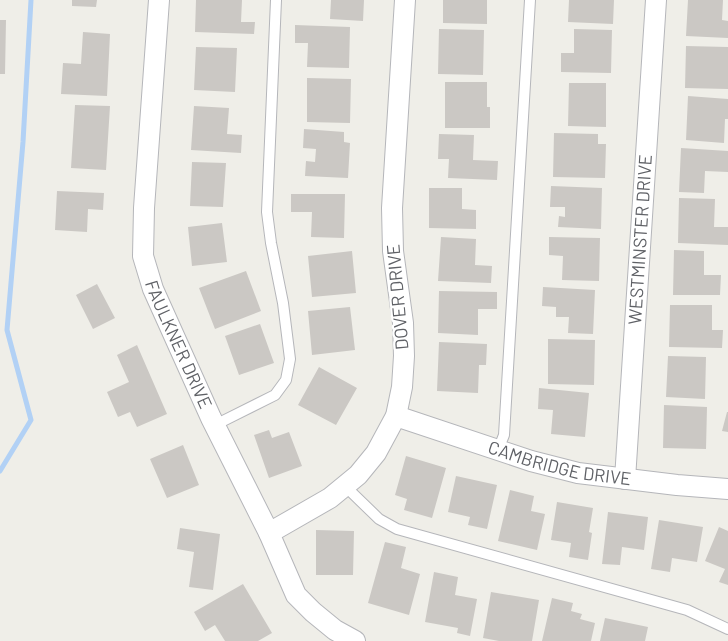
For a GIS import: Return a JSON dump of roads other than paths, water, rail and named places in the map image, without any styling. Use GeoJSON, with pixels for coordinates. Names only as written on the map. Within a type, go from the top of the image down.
{"type":"FeatureCollection","features":[{"type":"Feature","properties":{"kind":"street","name":"FAULKNER DRIVE"},"geometry":{"type":"LineString","coordinates":[[159,0],[144,208],[143,256],[153,289],[215,426],[269,533],[296,595],[335,630],[355,641]]}},
{"type":"Feature","properties":{"kind":"street","name":"DOVER DRIVE"},"geometry":{"type":"LineString","coordinates":[[269,533],[330,498],[358,475],[376,453],[396,416],[402,387],[404,356],[403,323],[393,250],[392,208],[405,0]]}},
{"type":"Feature","properties":{"kind":"street","name":"WESTMINSTER DRIVE"},"geometry":{"type":"LineString","coordinates":[[625,479],[656,0]]}},
{"type":"Feature","properties":{"kind":"street","name":"CAMBRIDGE DRIVE"},"geometry":{"type":"LineString","coordinates":[[396,416],[498,450],[578,473],[728,489]]}},
{"type":"Feature","properties":{"kind":"lane"},"geometry":{"type":"LineString","coordinates":[[215,426],[275,395],[286,380],[290,359],[283,303],[267,212],[276,0]]}},
{"type":"Feature","properties":{"kind":"lane"},"geometry":{"type":"LineString","coordinates":[[498,450],[504,435],[530,0]]}},
{"type":"Feature","properties":{"kind":"lane"},"geometry":{"type":"LineString","coordinates":[[345,486],[379,520],[397,529],[687,610],[728,629]]}},
{"type":"Feature","properties":{"kind":"waterway"},"geometry":{"type":"LineString","coordinates":[[0,471],[31,420],[7,330],[23,142],[31,0]]}}]}
